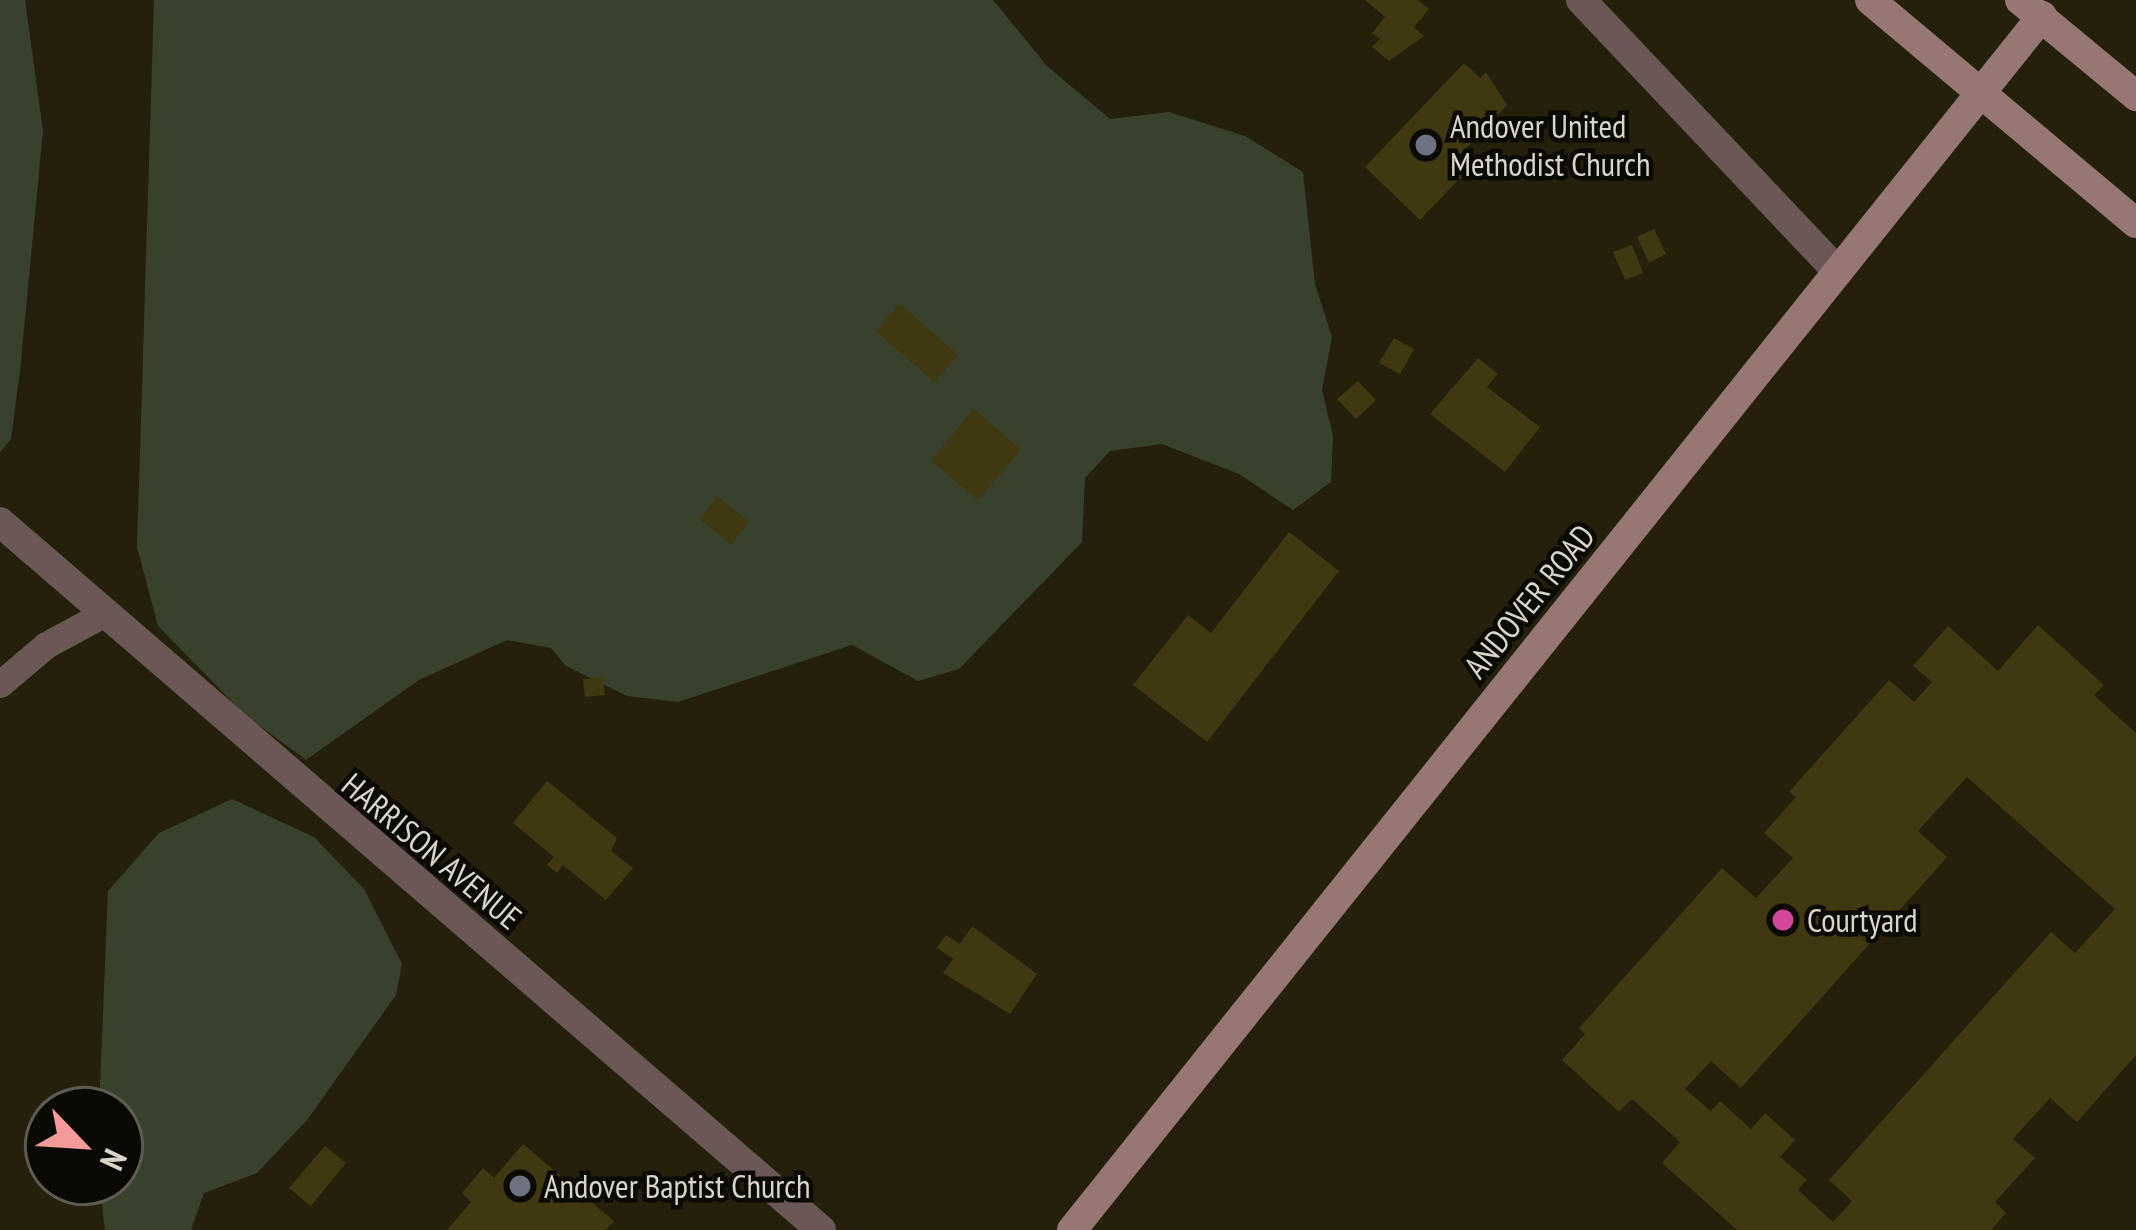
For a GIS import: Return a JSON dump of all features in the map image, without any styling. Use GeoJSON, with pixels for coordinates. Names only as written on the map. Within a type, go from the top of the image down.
{"type":"FeatureCollection","features":[{"type":"Feature","properties":{"kind":"street"},"geometry":{"type":"LineString","coordinates":[[1580,0],[1838,272]]}},
{"type":"Feature","properties":{"kind":"street"},"geometry":{"type":"LineString","coordinates":[[1870,0],[2136,224]]}},
{"type":"Feature","properties":{"kind":"street"},"geometry":{"type":"LineString","coordinates":[[2031,8],[2136,96]]}},
{"type":"Feature","properties":{"kind":"street","name":"ANDOVER ROAD"},"geometry":{"type":"LineString","coordinates":[[1072,1230],[1982,90],[2031,8]]}},
{"type":"Feature","properties":{"kind":"street","name":"HARRISON AVENUE"},"geometry":{"type":"LineString","coordinates":[[0,522],[821,1230]]}},
{"type":"Feature","properties":{"kind":"lane"},"geometry":{"type":"LineString","coordinates":[[0,684],[46,645],[105,614]]}},
{"type":"Feature","properties":{"kind":"green space"},"geometry":{"type":"Polygon","coordinates":[[[0,0],[25,0],[43,131],[11,439],[0,452],[0,0]]]}},
{"type":"Feature","properties":{"kind":"green space"},"geometry":{"type":"Polygon","coordinates":[[[154,0],[993,0],[1047,66],[1110,119],[1169,112],[1245,136],[1303,172],[1315,284],[1332,337],[1322,390],[1333,436],[1331,482],[1293,510],[1239,474],[1162,444],[1110,451],[1085,478],[1082,542],[959,669],[918,681],[852,645],[678,702],[627,696],[566,666],[551,648],[507,640],[419,680],[306,760],[244,714],[158,626],[137,547],[154,0]]]}},
{"type":"Feature","properties":{"kind":"green space"},"geometry":{"type":"Polygon","coordinates":[[[232,799],[314,837],[364,889],[402,964],[396,995],[307,1120],[257,1173],[204,1193],[191,1230],[105,1230],[102,1206],[144,1206],[144,1086],[100,1086],[108,891],[159,833],[232,799]]]}},
{"type":"Feature","properties":{"kind":"building"},"geometry":{"type":"Polygon","coordinates":[[[1365,0],[1418,0],[1429,9],[1414,27],[1424,36],[1389,61],[1372,47],[1380,39],[1372,33],[1385,17],[1365,0]]]}},
{"type":"Feature","properties":{"kind":"building"},"geometry":{"type":"Polygon","coordinates":[[[1464,63],[1480,78],[1486,72],[1507,105],[1458,157],[1464,174],[1420,220],[1365,167],[1464,63]]]}},
{"type":"Feature","properties":{"kind":"building"},"geometry":{"type":"Polygon","coordinates":[[[1654,229],[1666,254],[1649,263],[1637,237],[1654,229]]]}},
{"type":"Feature","properties":{"kind":"building"},"geometry":{"type":"Polygon","coordinates":[[[1632,245],[1643,273],[1625,280],[1613,252],[1632,245]]]}},
{"type":"Feature","properties":{"kind":"building"},"geometry":{"type":"Polygon","coordinates":[[[900,304],[958,355],[934,382],[876,331],[900,304]]]}},
{"type":"Feature","properties":{"kind":"building"},"geometry":{"type":"Polygon","coordinates":[[[1394,338],[1414,349],[1400,374],[1379,363],[1394,338]]]}},
{"type":"Feature","properties":{"kind":"building"},"geometry":{"type":"Polygon","coordinates":[[[1478,358],[1498,374],[1487,387],[1540,427],[1505,472],[1430,414],[1478,358]]]}},
{"type":"Feature","properties":{"kind":"building"},"geometry":{"type":"Polygon","coordinates":[[[1358,381],[1376,400],[1356,419],[1337,399],[1358,381]]]}},
{"type":"Feature","properties":{"kind":"building"},"geometry":{"type":"Polygon","coordinates":[[[974,409],[1021,450],[978,500],[931,460],[974,409]]]}},
{"type":"Feature","properties":{"kind":"building"},"geometry":{"type":"Polygon","coordinates":[[[717,496],[749,522],[731,544],[700,519],[717,496]]]}},
{"type":"Feature","properties":{"kind":"building"},"geometry":{"type":"Polygon","coordinates":[[[1289,532],[1339,571],[1207,742],[1133,685],[1188,615],[1211,633],[1289,532]]]}},
{"type":"Feature","properties":{"kind":"building","name":"Courtyard"},"geometry":{"type":"Polygon","coordinates":[[[2038,625],[2104,685],[2094,695],[2136,733],[2136,1055],[2077,1122],[2050,1098],[2013,1139],[2035,1158],[1995,1202],[2006,1213],[1991,1230],[1737,1230],[1662,1163],[1680,1142],[1632,1099],[1619,1112],[1562,1060],[1585,1034],[1579,1028],[1722,868],[1756,898],[1793,858],[1764,833],[1796,797],[1789,792],[1889,680],[1914,702],[1932,682],[1913,666],[1948,626],[1998,671],[2038,625]],[[1967,777],[1918,831],[1947,857],[1741,1088],[1711,1061],[1685,1089],[1711,1111],[1720,1101],[1751,1129],[1765,1113],[1795,1140],[1780,1157],[1807,1180],[1798,1190],[1833,1222],[1852,1201],[1829,1180],[2051,932],[2075,953],[2115,909],[1967,777]]]}},
{"type":"Feature","properties":{"kind":"building"},"geometry":{"type":"Polygon","coordinates":[[[603,677],[605,695],[585,697],[583,679],[603,677]]]}},
{"type":"Feature","properties":{"kind":"building"},"geometry":{"type":"Polygon","coordinates":[[[547,781],[617,838],[611,851],[633,868],[606,900],[563,865],[557,873],[547,865],[554,857],[513,823],[547,781]]]}},
{"type":"Feature","properties":{"kind":"building"},"geometry":{"type":"Polygon","coordinates":[[[972,926],[1037,974],[1010,1014],[943,973],[953,959],[937,948],[946,935],[960,944],[972,926]]]}},
{"type":"Feature","properties":{"kind":"building","name":"Andover Baptist Church"},"geometry":{"type":"Polygon","coordinates":[[[523,1144],[614,1221],[606,1230],[447,1230],[471,1202],[462,1193],[483,1168],[494,1178],[523,1144]]]}},
{"type":"Feature","properties":{"kind":"building"},"geometry":{"type":"Polygon","coordinates":[[[325,1146],[346,1163],[311,1206],[289,1188],[325,1146]]]}},
{"type":"Feature","properties":{"kind":"place","name":"Andover United Methodist Church"},"geometry":{"type":"Point","coordinates":[1426,145]}},
{"type":"Feature","properties":{"kind":"place","name":"Courtyard"},"geometry":{"type":"Point","coordinates":[1783,920]}},
{"type":"Feature","properties":{"kind":"place","name":"Andover Baptist Church"},"geometry":{"type":"Point","coordinates":[520,1186]}}]}
